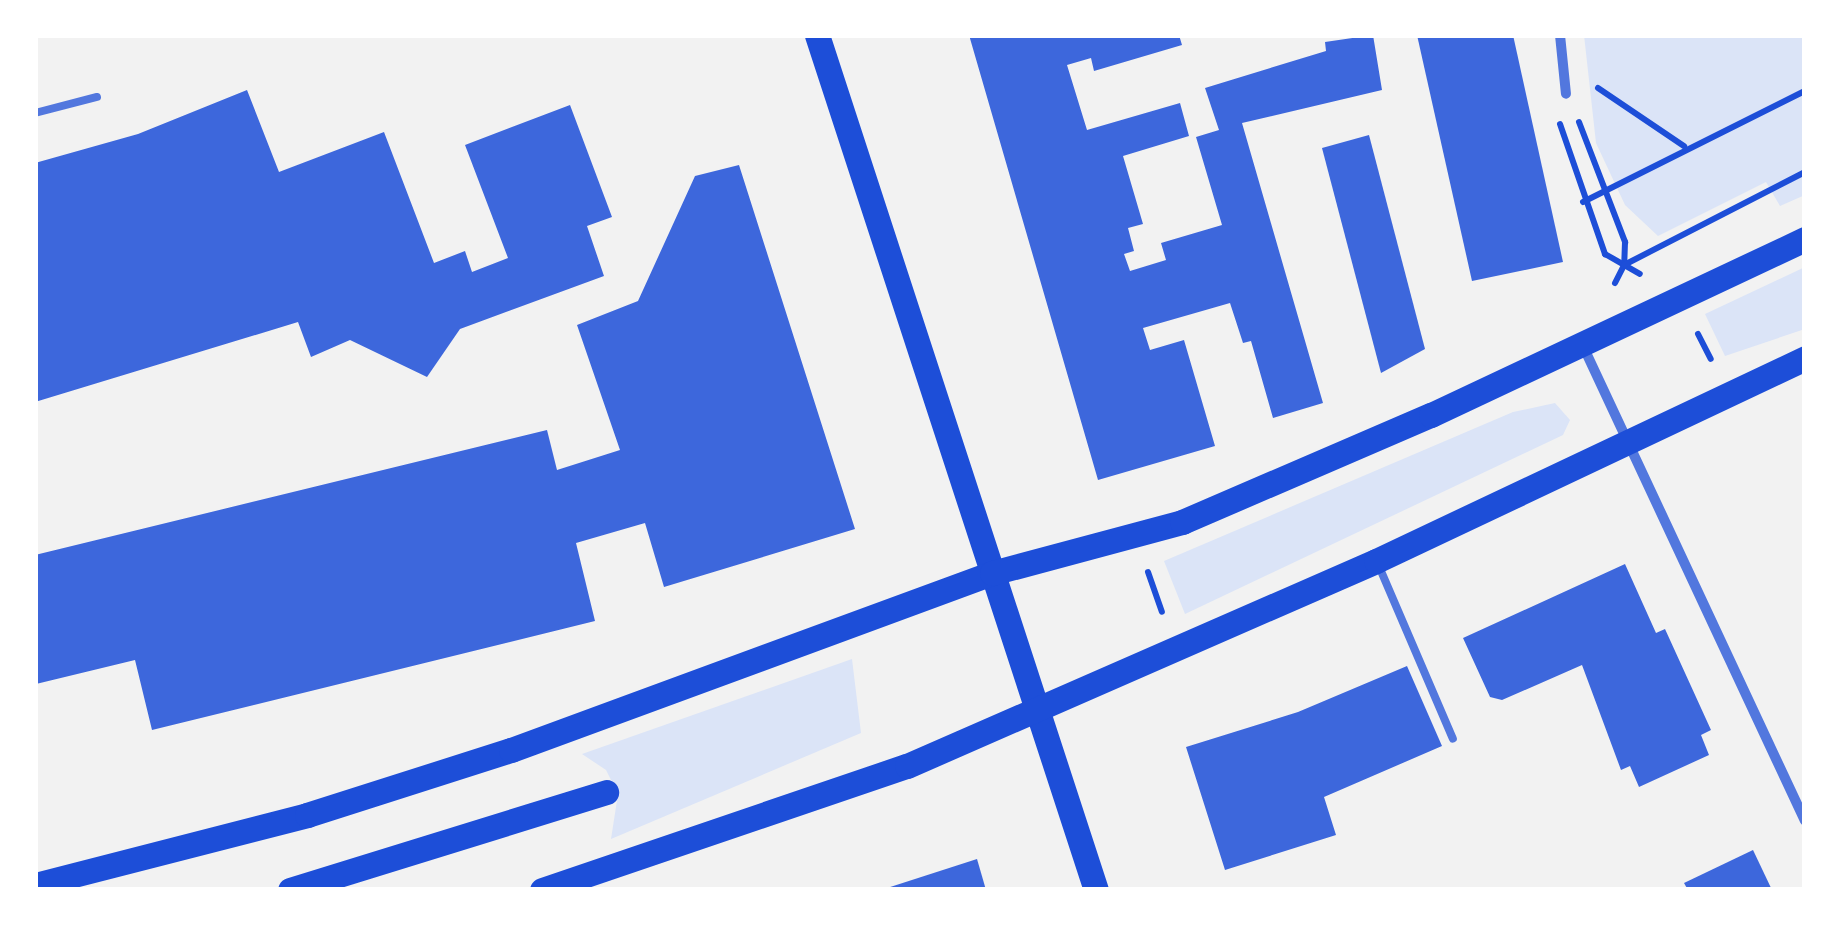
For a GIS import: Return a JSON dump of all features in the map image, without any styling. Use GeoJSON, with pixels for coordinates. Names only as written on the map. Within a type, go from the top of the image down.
{"type":"FeatureCollection","features":[{"type":"Feature","properties":{"kind":"main road"},"geometry":{"type":"LineString","coordinates":[[818,35],[1096,890]]}},
{"type":"Feature","properties":{"kind":"main road"},"geometry":{"type":"LineString","coordinates":[[35,885],[307,815],[511,750],[992,573],[1134,535],[1307,470],[1582,346],[1805,239]]}},
{"type":"Feature","properties":{"kind":"main road"},"geometry":{"type":"LineString","coordinates":[[542,890],[878,777],[1176,651],[1805,358]]}},
{"type":"Feature","properties":{"kind":"main road"},"geometry":{"type":"LineString","coordinates":[[290,890],[606,792]]}},
{"type":"Feature","properties":{"kind":"street"},"geometry":{"type":"LineString","coordinates":[[1560,35],[1566,94]]}},
{"type":"Feature","properties":{"kind":"street"},"geometry":{"type":"LineString","coordinates":[[1582,346],[1805,821]]}},
{"type":"Feature","properties":{"kind":"lane"},"geometry":{"type":"LineString","coordinates":[[35,113],[98,97]]}},
{"type":"Feature","properties":{"kind":"lane"},"geometry":{"type":"LineString","coordinates":[[1376,560],[1452,740]]}},
{"type":"Feature","properties":{"kind":"path"},"geometry":{"type":"LineString","coordinates":[[1563,65],[1684,146]]}},
{"type":"Feature","properties":{"kind":"path"},"geometry":{"type":"LineString","coordinates":[[1582,202],[1614,188],[1684,146],[1732,131],[1805,90]]}},
{"type":"Feature","properties":{"kind":"path"},"geometry":{"type":"LineString","coordinates":[[1566,94],[1624,242],[1624,265],[1582,346]]}},
{"type":"Feature","properties":{"kind":"path"},"geometry":{"type":"LineString","coordinates":[[1566,94],[1558,116],[1582,202],[1606,254],[1624,265]]}},
{"type":"Feature","properties":{"kind":"path"},"geometry":{"type":"LineString","coordinates":[[1624,265],[1805,172]]}},
{"type":"Feature","properties":{"kind":"path"},"geometry":{"type":"LineString","coordinates":[[1134,535],[1176,651]]}},
{"type":"Feature","properties":{"kind":"shaded area"},"geometry":{"type":"Polygon","coordinates":[[[1584,35],[1805,35],[1805,195],[1780,206],[1766,182],[1658,236],[1625,205],[1596,143],[1584,35]]]}},
{"type":"Feature","properties":{"kind":"shaded area"},"geometry":{"type":"Polygon","coordinates":[[[1805,267],[1805,329],[1725,356],[1705,314],[1805,267]]]}},
{"type":"Feature","properties":{"kind":"shaded area"},"geometry":{"type":"Polygon","coordinates":[[[1555,403],[1570,420],[1563,435],[1185,614],[1164,561],[1513,412],[1555,403]]]}},
{"type":"Feature","properties":{"kind":"shaded area"},"geometry":{"type":"Polygon","coordinates":[[[852,659],[861,733],[611,839],[618,794],[606,770],[582,754],[852,659]]]}},
{"type":"Feature","properties":{"kind":"building"},"geometry":{"type":"Polygon","coordinates":[[[969,35],[1179,35],[1182,45],[1094,71],[1091,58],[1067,65],[1087,130],[1180,103],[1189,136],[1123,156],[1143,224],[1128,228],[1134,251],[1124,254],[1130,271],[1166,260],[1161,243],[1222,225],[1196,137],[1219,130],[1205,88],[1326,51],[1325,42],[1373,35],[1382,90],[1242,123],[1323,403],[1273,418],[1251,341],[1243,343],[1230,303],[1143,328],[1150,350],[1184,340],[1215,446],[1098,480],[969,35]]]}},
{"type":"Feature","properties":{"kind":"building"},"geometry":{"type":"Polygon","coordinates":[[[1417,35],[1513,35],[1563,262],[1472,281],[1417,35]]]}},
{"type":"Feature","properties":{"kind":"building"},"geometry":{"type":"Polygon","coordinates":[[[247,90],[279,172],[384,132],[434,263],[465,251],[472,272],[508,258],[465,145],[570,105],[612,217],[587,226],[604,276],[460,329],[427,377],[350,340],[311,357],[298,322],[35,402],[35,163],[138,134],[247,90]]]}},
{"type":"Feature","properties":{"kind":"building"},"geometry":{"type":"Polygon","coordinates":[[[1369,135],[1425,349],[1381,373],[1322,148],[1369,135]]]}},
{"type":"Feature","properties":{"kind":"building"},"geometry":{"type":"Polygon","coordinates":[[[739,165],[855,529],[664,587],[645,523],[576,543],[595,621],[152,730],[135,660],[36,684],[35,555],[547,430],[557,470],[620,450],[577,325],[638,301],[695,176],[739,165]]]}},
{"type":"Feature","properties":{"kind":"building"},"geometry":{"type":"Polygon","coordinates":[[[1625,564],[1656,633],[1665,629],[1711,730],[1701,735],[1709,755],[1639,787],[1630,766],[1621,770],[1582,665],[1502,700],[1490,697],[1463,638],[1625,564]]]}},
{"type":"Feature","properties":{"kind":"building"},"geometry":{"type":"Polygon","coordinates":[[[1407,666],[1442,746],[1324,797],[1336,835],[1225,870],[1186,747],[1298,712],[1407,666]]]}},
{"type":"Feature","properties":{"kind":"building"},"geometry":{"type":"Polygon","coordinates":[[[1753,850],[1772,890],[1688,890],[1684,883],[1753,850]]]}},
{"type":"Feature","properties":{"kind":"building"},"geometry":{"type":"Polygon","coordinates":[[[977,859],[986,890],[884,890],[884,889],[977,859]]]}}]}
